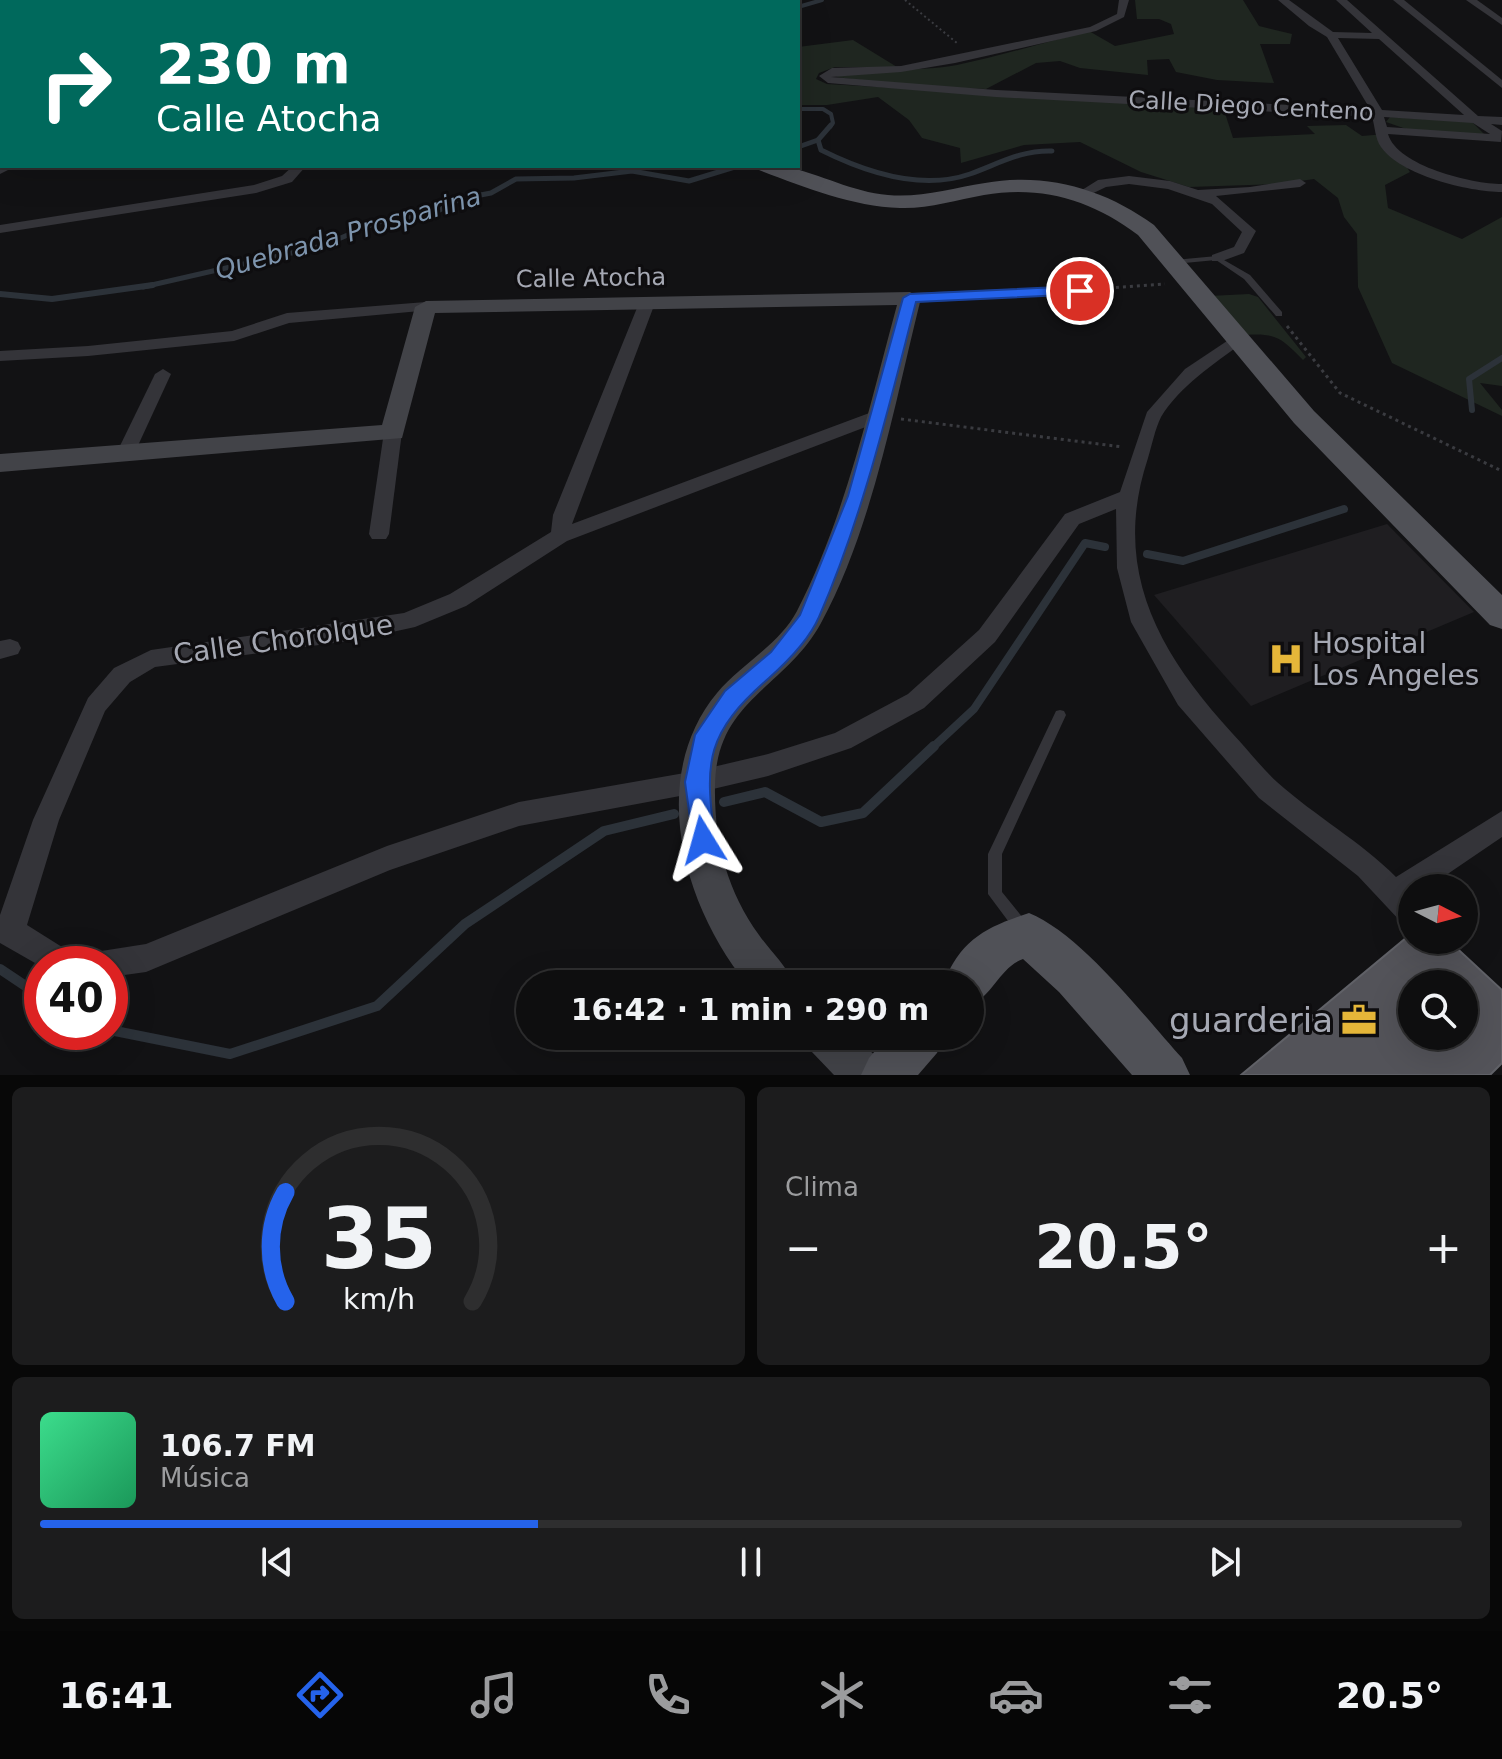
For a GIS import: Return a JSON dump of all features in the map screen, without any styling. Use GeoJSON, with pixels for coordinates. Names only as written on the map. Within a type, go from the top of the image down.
{"type":"FeatureCollection","features":[{"type":"Feature","properties":{"kind":"main road"},"geometry":{"type":"LineString","coordinates":[[772,168],[878,201],[931,200],[1021,186],[1081,195],[1129,215],[1146,230],[1304,417],[1502,616]]}},
{"type":"Feature","properties":{"kind":"main road"},"geometry":{"type":"LineString","coordinates":[[978,970],[999,945],[1029,935],[1075,976],[1165,1075]]}},
{"type":"Feature","properties":{"kind":"main road"},"geometry":{"type":"LineString","coordinates":[[886,1075],[908,1050]]}},
{"type":"Feature","properties":{"kind":"street"},"geometry":{"type":"LineString","coordinates":[[976,55],[1101,26],[1121,15],[1124,0]]}},
{"type":"Feature","properties":{"kind":"street"},"geometry":{"type":"LineString","coordinates":[[1283,0],[1331,35],[1380,36]]}},
{"type":"Feature","properties":{"kind":"street"},"geometry":{"type":"LineString","coordinates":[[1341,0],[1489,131],[1502,137]]}},
{"type":"Feature","properties":{"kind":"street"},"geometry":{"type":"LineString","coordinates":[[1398,0],[1502,85]]}},
{"type":"Feature","properties":{"kind":"street"},"geometry":{"type":"LineString","coordinates":[[1472,1],[1502,3]]}},
{"type":"Feature","properties":{"kind":"street"},"geometry":{"type":"LineString","coordinates":[[1472,1],[1502,22]]}},
{"type":"Feature","properties":{"kind":"street"},"geometry":{"type":"LineString","coordinates":[[1312,24],[1369,25]]}},
{"type":"Feature","properties":{"kind":"street"},"geometry":{"type":"LineString","coordinates":[[1331,35],[1377,112],[1385,144],[1399,158],[1448,179],[1480,188],[1502,188]]}},
{"type":"Feature","properties":{"kind":"street","name":"Calle Diego Centeno"},"geometry":{"type":"LineString","coordinates":[[976,55],[928,66],[832,71],[824,76],[828,80],[917,89],[1377,112],[1502,123]]}},
{"type":"Feature","properties":{"kind":"street"},"geometry":{"type":"LineString","coordinates":[[1489,131],[1490,126],[1502,123]]}},
{"type":"Feature","properties":{"kind":"street"},"geometry":{"type":"LineString","coordinates":[[1382,130],[1502,137]]}},
{"type":"Feature","properties":{"kind":"street"},"geometry":{"type":"LineString","coordinates":[[0,229],[256,189],[287,179],[298,168]]}},
{"type":"Feature","properties":{"kind":"street"},"geometry":{"type":"LineString","coordinates":[[1081,195],[1103,183],[1129,180],[1170,185],[1217,201],[1249,231],[1246,246],[1239,253],[1217,258]]}},
{"type":"Feature","properties":{"kind":"street"},"geometry":{"type":"LineString","coordinates":[[1195,194],[1250,191],[1300,183]]}},
{"type":"Feature","properties":{"kind":"street","name":"Calle Atocha"},"geometry":{"type":"LineString","coordinates":[[0,356],[88,351],[234,336],[287,318],[426,307],[910,298],[1080,291]]}},
{"type":"Feature","properties":{"kind":"street"},"geometry":{"type":"LineString","coordinates":[[760,970],[712,887],[698,816],[696,782],[706,735],[732,697],[778,658],[809,618],[856,496],[910,298]]}},
{"type":"Feature","properties":{"kind":"street"},"geometry":{"type":"LineString","coordinates":[[562,526],[647,303]]}},
{"type":"Feature","properties":{"kind":"street"},"geometry":{"type":"LineString","coordinates":[[379,534],[393,432],[426,307]]}},
{"type":"Feature","properties":{"kind":"street"},"geometry":{"type":"LineString","coordinates":[[1236,340],[1191,373],[1153,416],[1141,450],[1124,515],[1127,568],[1142,622],[1186,698],[1268,790],[1367,867],[1398,898]]}},
{"type":"Feature","properties":{"kind":"street"},"geometry":{"type":"LineString","coordinates":[[126,452],[163,374]]}},
{"type":"Feature","properties":{"kind":"street","name":"Calle Chorolque"},"geometry":{"type":"LineString","coordinates":[[6,930],[46,820],[96,705],[122,675],[151,659],[356,631],[407,621],[458,600],[562,526],[878,416]]}},
{"type":"Feature","properties":{"kind":"street"},"geometry":{"type":"LineString","coordinates":[[0,463],[393,432]]}},
{"type":"Feature","properties":{"kind":"street"},"geometry":{"type":"LineString","coordinates":[[128,960],[146,958],[387,859],[519,814],[696,782],[768,765],[842,741],[916,701],[987,636],[1072,519],[1128,496]]}},
{"type":"Feature","properties":{"kind":"street"},"geometry":{"type":"LineString","coordinates":[[1439,874],[1502,823]]}},
{"type":"Feature","properties":{"kind":"street"},"geometry":{"type":"LineString","coordinates":[[6,930],[33,946]]}},
{"type":"Feature","properties":{"kind":"street"},"geometry":{"type":"LineString","coordinates":[[840,1050],[864,1075]]}},
{"type":"Feature","properties":{"kind":"lane"},"geometry":{"type":"LineString","coordinates":[[1180,272],[1217,258],[1247,277],[1279,314]]}},
{"type":"Feature","properties":{"kind":"lane"},"geometry":{"type":"LineString","coordinates":[[1029,935],[995,894],[995,854],[1060,715]]}},
{"type":"Feature","properties":{"kind":"path"},"geometry":{"type":"LineString","coordinates":[[905,0],[941,31],[976,55]]}},
{"type":"Feature","properties":{"kind":"path"},"geometry":{"type":"LineString","coordinates":[[1080,291],[1180,272]]}},
{"type":"Feature","properties":{"kind":"path"},"geometry":{"type":"LineString","coordinates":[[1279,314],[1340,393],[1502,471]]}},
{"type":"Feature","properties":{"kind":"path"},"geometry":{"type":"LineString","coordinates":[[878,416],[1141,450]]}},
{"type":"Feature","properties":{"kind":"shaded area"},"geometry":{"type":"Polygon","coordinates":[[[1135,0],[1243,0],[1259,26],[1292,34],[1290,44],[1260,44],[1274,83],[1217,80],[1176,72],[1169,59],[1147,60],[1148,75],[1080,68],[1060,61],[1036,63],[986,89],[915,86],[835,77],[865,71],[957,65],[1089,31],[1115,46],[1174,34],[1171,24],[1159,19],[1137,19],[1135,0]]]}},
{"type":"Feature","properties":{"kind":"shaded area"},"geometry":{"type":"Polygon","coordinates":[[[853,40],[897,67],[835,67],[819,73],[816,79],[827,84],[1223,107],[1233,138],[1315,134],[1307,126],[1346,125],[1362,136],[1385,134],[1410,172],[1385,185],[1388,208],[1462,239],[1502,217],[1502,386],[1480,383],[1502,410],[1502,416],[1392,363],[1358,287],[1357,234],[1344,217],[1338,198],[1314,179],[1280,184],[1189,187],[1141,172],[1080,142],[1024,145],[961,163],[960,148],[922,138],[909,120],[878,97],[827,105],[800,105],[800,47],[853,40]]]}},
{"type":"Feature","properties":{"kind":"shaded area"},"geometry":{"type":"Polygon","coordinates":[[[1390,117],[1472,122],[1485,135],[1409,130],[1386,122],[1390,117]]]}},
{"type":"Feature","properties":{"kind":"shaded area"},"geometry":{"type":"Polygon","coordinates":[[[1249,294],[1258,297],[1306,357],[1303,360],[1276,337],[1240,335],[1209,296],[1249,294]]]}},
{"type":"Feature","properties":{"kind":"shaded area","name":"Hospital Los Angeles"},"geometry":{"type":"Polygon","coordinates":[[[1387,524],[1474,612],[1251,706],[1154,595],[1387,524]]]}},
{"type":"Feature","properties":{"kind":"building","name":"guarderia"},"geometry":{"type":"Polygon","coordinates":[[[1398,945],[1398,954],[1463,954],[1502,990],[1502,1063],[1490,1075],[1241,1075],[1398,945]]]}},
{"type":"Feature","properties":{"kind":"waterway","name":"Quebrada Prosparina"},"geometry":{"type":"LineString","coordinates":[[800,6],[822,0]]}},
{"type":"Feature","properties":{"kind":"waterway","name":"Quebrada Prosparina"},"geometry":{"type":"LineString","coordinates":[[800,109],[823,109],[831,114],[833,123],[830,127]]}},
{"type":"Feature","properties":{"kind":"waterway","name":"Quebrada Prosparina"},"geometry":{"type":"LineString","coordinates":[[818,140],[831,125]]}},
{"type":"Feature","properties":{"kind":"waterway","name":"Quebrada Prosparina"},"geometry":{"type":"LineString","coordinates":[[800,146],[818,140]]}},
{"type":"Feature","properties":{"kind":"waterway"},"geometry":{"type":"LineString","coordinates":[[818,140],[821,150],[875,172],[932,181],[970,174],[1020,155],[1052,151]]}},
{"type":"Feature","properties":{"kind":"waterway","name":"Quebrada Prosparina"},"geometry":{"type":"LineString","coordinates":[[150,285],[322,246],[378,222],[434,213],[460,199],[491,193],[516,179],[574,178],[632,171],[689,181],[731,168]]}},
{"type":"Feature","properties":{"kind":"waterway","name":"Quebrada Prosparina"},"geometry":{"type":"LineString","coordinates":[[0,294],[52,299],[150,285]]}},
{"type":"Feature","properties":{"kind":"waterway","name":"Quebrada Prosparina"},"geometry":{"type":"LineString","coordinates":[[143,287],[150,285]]}},
{"type":"Feature","properties":{"kind":"waterway"},"geometry":{"type":"LineString","coordinates":[[1472,410],[1469,379],[1502,358]]}},
{"type":"Feature","properties":{"kind":"waterway"},"geometry":{"type":"LineString","coordinates":[[1147,554],[1183,561],[1344,509]]}},
{"type":"Feature","properties":{"kind":"waterway"},"geometry":{"type":"LineString","coordinates":[[932,748],[974,709],[1085,543],[1105,547]]}},
{"type":"Feature","properties":{"kind":"waterway"},"geometry":{"type":"LineString","coordinates":[[724,802],[765,792],[821,822],[863,813],[934,746]]}},
{"type":"Feature","properties":{"kind":"waterway"},"geometry":{"type":"LineString","coordinates":[[128,1034],[230,1054],[377,1006],[465,924],[604,831],[674,814]]}},
{"type":"Feature","properties":{"kind":"waterway"},"geometry":{"type":"LineString","coordinates":[[0,969],[24,985]]}},
{"type":"Feature","properties":{"kind":"place","name":"Hospital Los Angeles"},"geometry":{"type":"Point","coordinates":[1286,659]}},
{"type":"Feature","properties":{"kind":"place","name":"guarderia"},"geometry":{"type":"Point","coordinates":[1359,1020]}},
{"type":"Feature","properties":{"kind":"route"},"geometry":{"type":"LineString","coordinates":[[703,840],[696,782],[706,735],[732,697],[778,658],[809,618],[856,496],[910,298],[1080,291]]}}]}
